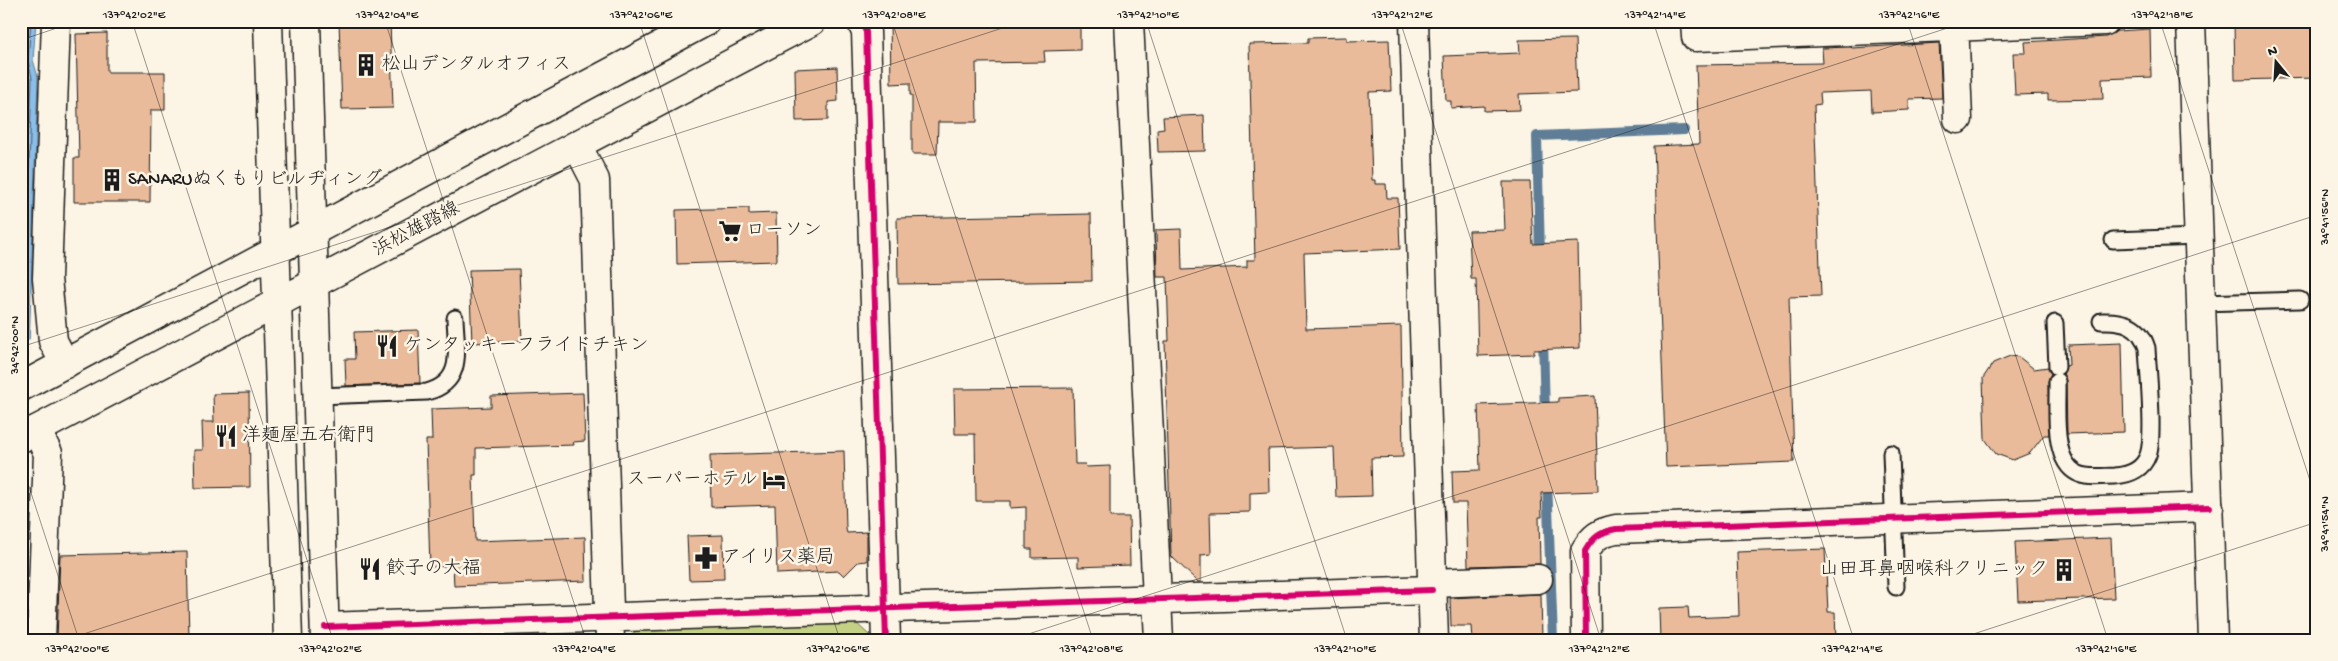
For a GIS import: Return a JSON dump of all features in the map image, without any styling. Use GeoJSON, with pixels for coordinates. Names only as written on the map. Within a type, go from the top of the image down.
{"type":"FeatureCollection","features":[{"type":"Feature","properties":{"kind":"street"},"geometry":{"type":"LineString","coordinates":[[56,21],[47,278],[54,341],[65,364]]}},
{"type":"Feature","properties":{"kind":"street"},"geometry":{"type":"LineString","coordinates":[[268,21],[288,640]]}},
{"type":"Feature","properties":{"kind":"street"},"geometry":{"type":"LineString","coordinates":[[306,21],[325,634],[610,629],[884,609],[1158,599],[1538,579]]}},
{"type":"Feature","properties":{"kind":"street"},"geometry":{"type":"LineString","coordinates":[[28,383],[313,233],[707,21]]}},
{"type":"Feature","properties":{"kind":"street","name":"浜松雄踏線"},"geometry":{"type":"LineString","coordinates":[[30,433],[812,21]]}},
{"type":"Feature","properties":{"kind":"street"},"geometry":{"type":"LineString","coordinates":[[861,21],[866,32],[886,640]]}},
{"type":"Feature","properties":{"kind":"street"},"geometry":{"type":"LineString","coordinates":[[1129,21],[1159,640]]}},
{"type":"Feature","properties":{"kind":"street"},"geometry":{"type":"LineString","coordinates":[[1414,21],[1434,640]]}},
{"type":"Feature","properties":{"kind":"street"},"geometry":{"type":"LineString","coordinates":[[1695,21],[1696,37],[1954,24],[2105,21]]}},
{"type":"Feature","properties":{"kind":"street"},"geometry":{"type":"LineString","coordinates":[[2191,21],[2213,640]]}},
{"type":"Feature","properties":{"kind":"street"},"geometry":{"type":"LineString","coordinates":[[1954,24],[1958,119]]}},
{"type":"Feature","properties":{"kind":"street"},"geometry":{"type":"LineString","coordinates":[[577,145],[596,180],[610,629]]}},
{"type":"Feature","properties":{"kind":"street"},"geometry":{"type":"LineString","coordinates":[[30,433],[48,453],[41,640]]}},
{"type":"Feature","properties":{"kind":"street"},"geometry":{"type":"LineString","coordinates":[[1586,640],[1585,551],[1592,539],[1603,532],[1616,529],[2209,507]]}},
{"type":"Feature","properties":{"kind":"lane"},"geometry":{"type":"LineString","coordinates":[[2113,240],[2199,237]]}},
{"type":"Feature","properties":{"kind":"lane"},"geometry":{"type":"LineString","coordinates":[[2201,304],[2300,300]]}},
{"type":"Feature","properties":{"kind":"lane"},"geometry":{"type":"LineString","coordinates":[[318,396],[438,390],[450,378],[456,361],[455,318]]}},
{"type":"Feature","properties":{"kind":"lane"},"geometry":{"type":"LineString","coordinates":[[2055,323],[2060,450],[2070,468],[2078,474],[2089,477],[2124,475],[2133,472],[2142,465],[2151,446],[2148,348],[2144,338],[2128,323],[2101,321]]}},
{"type":"Feature","properties":{"kind":"lane"},"geometry":{"type":"LineString","coordinates":[[1891,453],[1896,587]]}},
{"type":"Feature","properties":{"kind":"green space"},"geometry":{"type":"Polygon","coordinates":[[[854,621],[869,635],[869,640],[628,640],[638,628],[854,621]]]}},
{"type":"Feature","properties":{"kind":"water"},"geometry":{"type":"Polygon","coordinates":[[[21,21],[36,21],[33,60],[38,77],[21,590],[21,21]]]}},
{"type":"Feature","properties":{"kind":"pier"},"geometry":{"type":"Polygon","coordinates":[[[30,339],[27,475],[21,478],[21,344],[30,339]]]}},
{"type":"Feature","properties":{"kind":"building","name":"松山デンタルオフィス"},"geometry":{"type":"Polygon","coordinates":[[[339,21],[390,21],[393,108],[342,109],[339,21]]]}},
{"type":"Feature","properties":{"kind":"building"},"geometry":{"type":"Polygon","coordinates":[[[890,21],[1080,21],[1080,50],[1044,51],[1045,62],[976,63],[977,122],[938,122],[937,154],[912,154],[912,95],[910,95],[910,83],[891,84],[890,21]]]}},
{"type":"Feature","properties":{"kind":"building"},"geometry":{"type":"Polygon","coordinates":[[[2234,21],[2317,21],[2317,78],[2235,80],[2234,21]]]}},
{"type":"Feature","properties":{"kind":"building"},"geometry":{"type":"Polygon","coordinates":[[[2150,29],[2151,77],[2102,79],[2103,99],[2048,100],[2048,94],[2015,95],[2013,53],[2026,53],[2025,42],[2106,37],[2117,31],[2150,29]]]}},
{"type":"Feature","properties":{"kind":"building"},"geometry":{"type":"Polygon","coordinates":[[[107,33],[107,72],[165,72],[165,110],[151,110],[150,202],[74,202],[74,158],[79,158],[76,34],[107,33]]]}},
{"type":"Feature","properties":{"kind":"building"},"geometry":{"type":"Polygon","coordinates":[[[1347,37],[1347,41],[1389,40],[1391,91],[1369,92],[1372,180],[1375,180],[1375,184],[1386,184],[1387,198],[1398,198],[1400,249],[1304,253],[1306,329],[1401,326],[1403,457],[1371,458],[1372,496],[1336,497],[1334,447],[1268,449],[1269,492],[1250,493],[1250,512],[1210,513],[1211,554],[1201,555],[1201,582],[1198,582],[1171,556],[1165,341],[1169,341],[1167,277],[1157,277],[1156,230],[1181,229],[1182,270],[1247,267],[1247,260],[1255,260],[1249,44],[1308,43],[1308,38],[1347,37]]]}},
{"type":"Feature","properties":{"kind":"building"},"geometry":{"type":"Polygon","coordinates":[[[1575,39],[1577,92],[1519,94],[1520,110],[1484,111],[1484,106],[1451,108],[1451,101],[1446,101],[1444,56],[1520,53],[1519,40],[1575,39]]]}},
{"type":"Feature","properties":{"kind":"building"},"geometry":{"type":"Polygon","coordinates":[[[1939,43],[1942,98],[1909,99],[1909,110],[1872,112],[1871,91],[1820,93],[1821,104],[1814,105],[1821,296],[1789,297],[1794,462],[1666,467],[1654,146],[1699,144],[1696,65],[1823,63],[1822,48],[1939,43]]]}},
{"type":"Feature","properties":{"kind":"building"},"geometry":{"type":"Polygon","coordinates":[[[837,67],[838,101],[828,102],[828,120],[796,121],[795,69],[837,67]]]}},
{"type":"Feature","properties":{"kind":"building"},"geometry":{"type":"Polygon","coordinates":[[[1204,115],[1205,151],[1158,152],[1157,129],[1164,128],[1163,117],[1204,115]]]}},
{"type":"Feature","properties":{"kind":"building"},"geometry":{"type":"Polygon","coordinates":[[[1503,182],[1530,182],[1533,244],[1578,242],[1580,348],[1534,350],[1534,354],[1478,356],[1476,279],[1471,279],[1469,231],[1505,230],[1503,182]]]}},
{"type":"Feature","properties":{"kind":"building","name":"ローソン"},"geometry":{"type":"Polygon","coordinates":[[[749,208],[749,214],[776,213],[777,261],[677,264],[676,210],[749,208]]]}},
{"type":"Feature","properties":{"kind":"building"},"geometry":{"type":"Polygon","coordinates":[[[1091,214],[1092,281],[898,284],[897,218],[1091,214]]]}},
{"type":"Feature","properties":{"kind":"building"},"geometry":{"type":"Polygon","coordinates":[[[519,269],[522,341],[472,343],[469,270],[519,269]]]}},
{"type":"Feature","properties":{"kind":"building","name":"ケンタッキーフライドチキン"},"geometry":{"type":"Polygon","coordinates":[[[418,330],[420,383],[346,386],[345,359],[355,359],[354,332],[418,330]]]}},
{"type":"Feature","properties":{"kind":"building"},"geometry":{"type":"Polygon","coordinates":[[[2122,343],[2124,432],[2067,434],[2066,381],[2063,374],[2066,366],[2069,365],[2068,345],[2122,343]]]}},
{"type":"Feature","properties":{"kind":"building"},"geometry":{"type":"Polygon","coordinates":[[[2010,356],[2019,357],[2034,369],[2048,367],[2051,374],[2048,381],[2049,435],[2044,435],[2030,453],[2013,460],[1996,454],[1985,439],[1983,378],[1993,363],[2010,356]]]}},
{"type":"Feature","properties":{"kind":"building"},"geometry":{"type":"Polygon","coordinates":[[[1073,388],[1075,464],[1085,464],[1086,467],[1110,466],[1110,517],[1129,517],[1130,565],[1078,567],[1078,557],[1032,558],[1032,549],[1026,549],[1026,507],[1010,508],[1010,501],[976,501],[975,434],[955,434],[954,389],[1073,388]]]}},
{"type":"Feature","properties":{"kind":"building","name":"洋麺屋五右衛門"},"geometry":{"type":"Polygon","coordinates":[[[249,393],[250,487],[195,488],[194,450],[203,450],[202,422],[214,422],[213,394],[249,393]]]}},
{"type":"Feature","properties":{"kind":"building"},"geometry":{"type":"Polygon","coordinates":[[[583,393],[585,441],[573,442],[574,445],[476,448],[476,475],[473,475],[475,541],[585,537],[586,581],[454,586],[453,566],[430,567],[426,440],[432,440],[431,409],[491,407],[491,396],[583,393]]]}},
{"type":"Feature","properties":{"kind":"building"},"geometry":{"type":"Polygon","coordinates":[[[1595,396],[1598,491],[1541,493],[1542,517],[1539,517],[1540,564],[1468,566],[1466,503],[1453,503],[1452,471],[1480,470],[1478,405],[1558,402],[1558,398],[1595,396]]]}},
{"type":"Feature","properties":{"kind":"building"},"geometry":{"type":"Polygon","coordinates":[[[844,451],[846,529],[847,533],[867,532],[867,561],[858,562],[844,576],[839,571],[777,574],[775,505],[711,507],[710,455],[844,451]]]}},
{"type":"Feature","properties":{"kind":"building","name":"アイリス薬局"},"geometry":{"type":"Polygon","coordinates":[[[723,535],[724,579],[689,580],[687,536],[723,535]]]}},
{"type":"Feature","properties":{"kind":"building","name":"山田耳鼻咽喉科クリニック"},"geometry":{"type":"Polygon","coordinates":[[[2111,538],[2114,598],[2018,601],[2015,542],[2111,538]]]}},
{"type":"Feature","properties":{"kind":"building"},"geometry":{"type":"Polygon","coordinates":[[[1825,549],[1828,612],[1835,612],[1836,640],[1660,640],[1659,608],[1688,607],[1689,618],[1739,616],[1737,552],[1825,549]]]}},
{"type":"Feature","properties":{"kind":"building"},"geometry":{"type":"Polygon","coordinates":[[[187,552],[189,639],[57,640],[60,555],[187,552]]]}},
{"type":"Feature","properties":{"kind":"building"},"geometry":{"type":"Polygon","coordinates":[[[1541,594],[1542,640],[1473,640],[1472,626],[1451,626],[1450,598],[1541,594]]]}},
{"type":"Feature","properties":{"kind":"waterway"},"geometry":{"type":"LineString","coordinates":[[1540,255],[1537,136],[1684,130]]}},
{"type":"Feature","properties":{"kind":"waterway"},"geometry":{"type":"LineString","coordinates":[[1543,337],[1545,415]]}},
{"type":"Feature","properties":{"kind":"waterway"},"geometry":{"type":"LineString","coordinates":[[1547,480],[1553,640]]}},
{"type":"Feature","properties":{"kind":"cycle path"},"geometry":{"type":"LineString","coordinates":[[861,21],[866,32],[886,640]]}},
{"type":"Feature","properties":{"kind":"cycle path"},"geometry":{"type":"LineString","coordinates":[[1586,640],[1585,551],[1598,536],[1616,529],[2209,507]]}},
{"type":"Feature","properties":{"kind":"cycle path"},"geometry":{"type":"LineString","coordinates":[[325,627],[1432,590]]}},
{"type":"Feature","properties":{"kind":"place","name":"松山デンタルオフィス"},"geometry":{"type":"Point","coordinates":[366,65]}},
{"type":"Feature","properties":{"kind":"place","name":"SANARUぬくもりビルヂィング"},"geometry":{"type":"Point","coordinates":[112,180]}},
{"type":"Feature","properties":{"kind":"place","name":"ローソン"},"geometry":{"type":"Point","coordinates":[730,231]}},
{"type":"Feature","properties":{"kind":"place","name":"ケンタッキーフライドチキン"},"geometry":{"type":"Point","coordinates":[387,346]}},
{"type":"Feature","properties":{"kind":"place","name":"洋麺屋五右衛門"},"geometry":{"type":"Point","coordinates":[226,436]}},
{"type":"Feature","properties":{"kind":"place","name":"スーパーホテル"},"geometry":{"type":"Point","coordinates":[774,480]}},
{"type":"Feature","properties":{"kind":"place","name":"アイリス薬局"},"geometry":{"type":"Point","coordinates":[706,558]}},
{"type":"Feature","properties":{"kind":"place","name":"餃子の大福"},"geometry":{"type":"Point","coordinates":[370,569]}},
{"type":"Feature","properties":{"kind":"place","name":"山田耳鼻咽喉科クリニック"},"geometry":{"type":"Point","coordinates":[2064,570]}}]}
